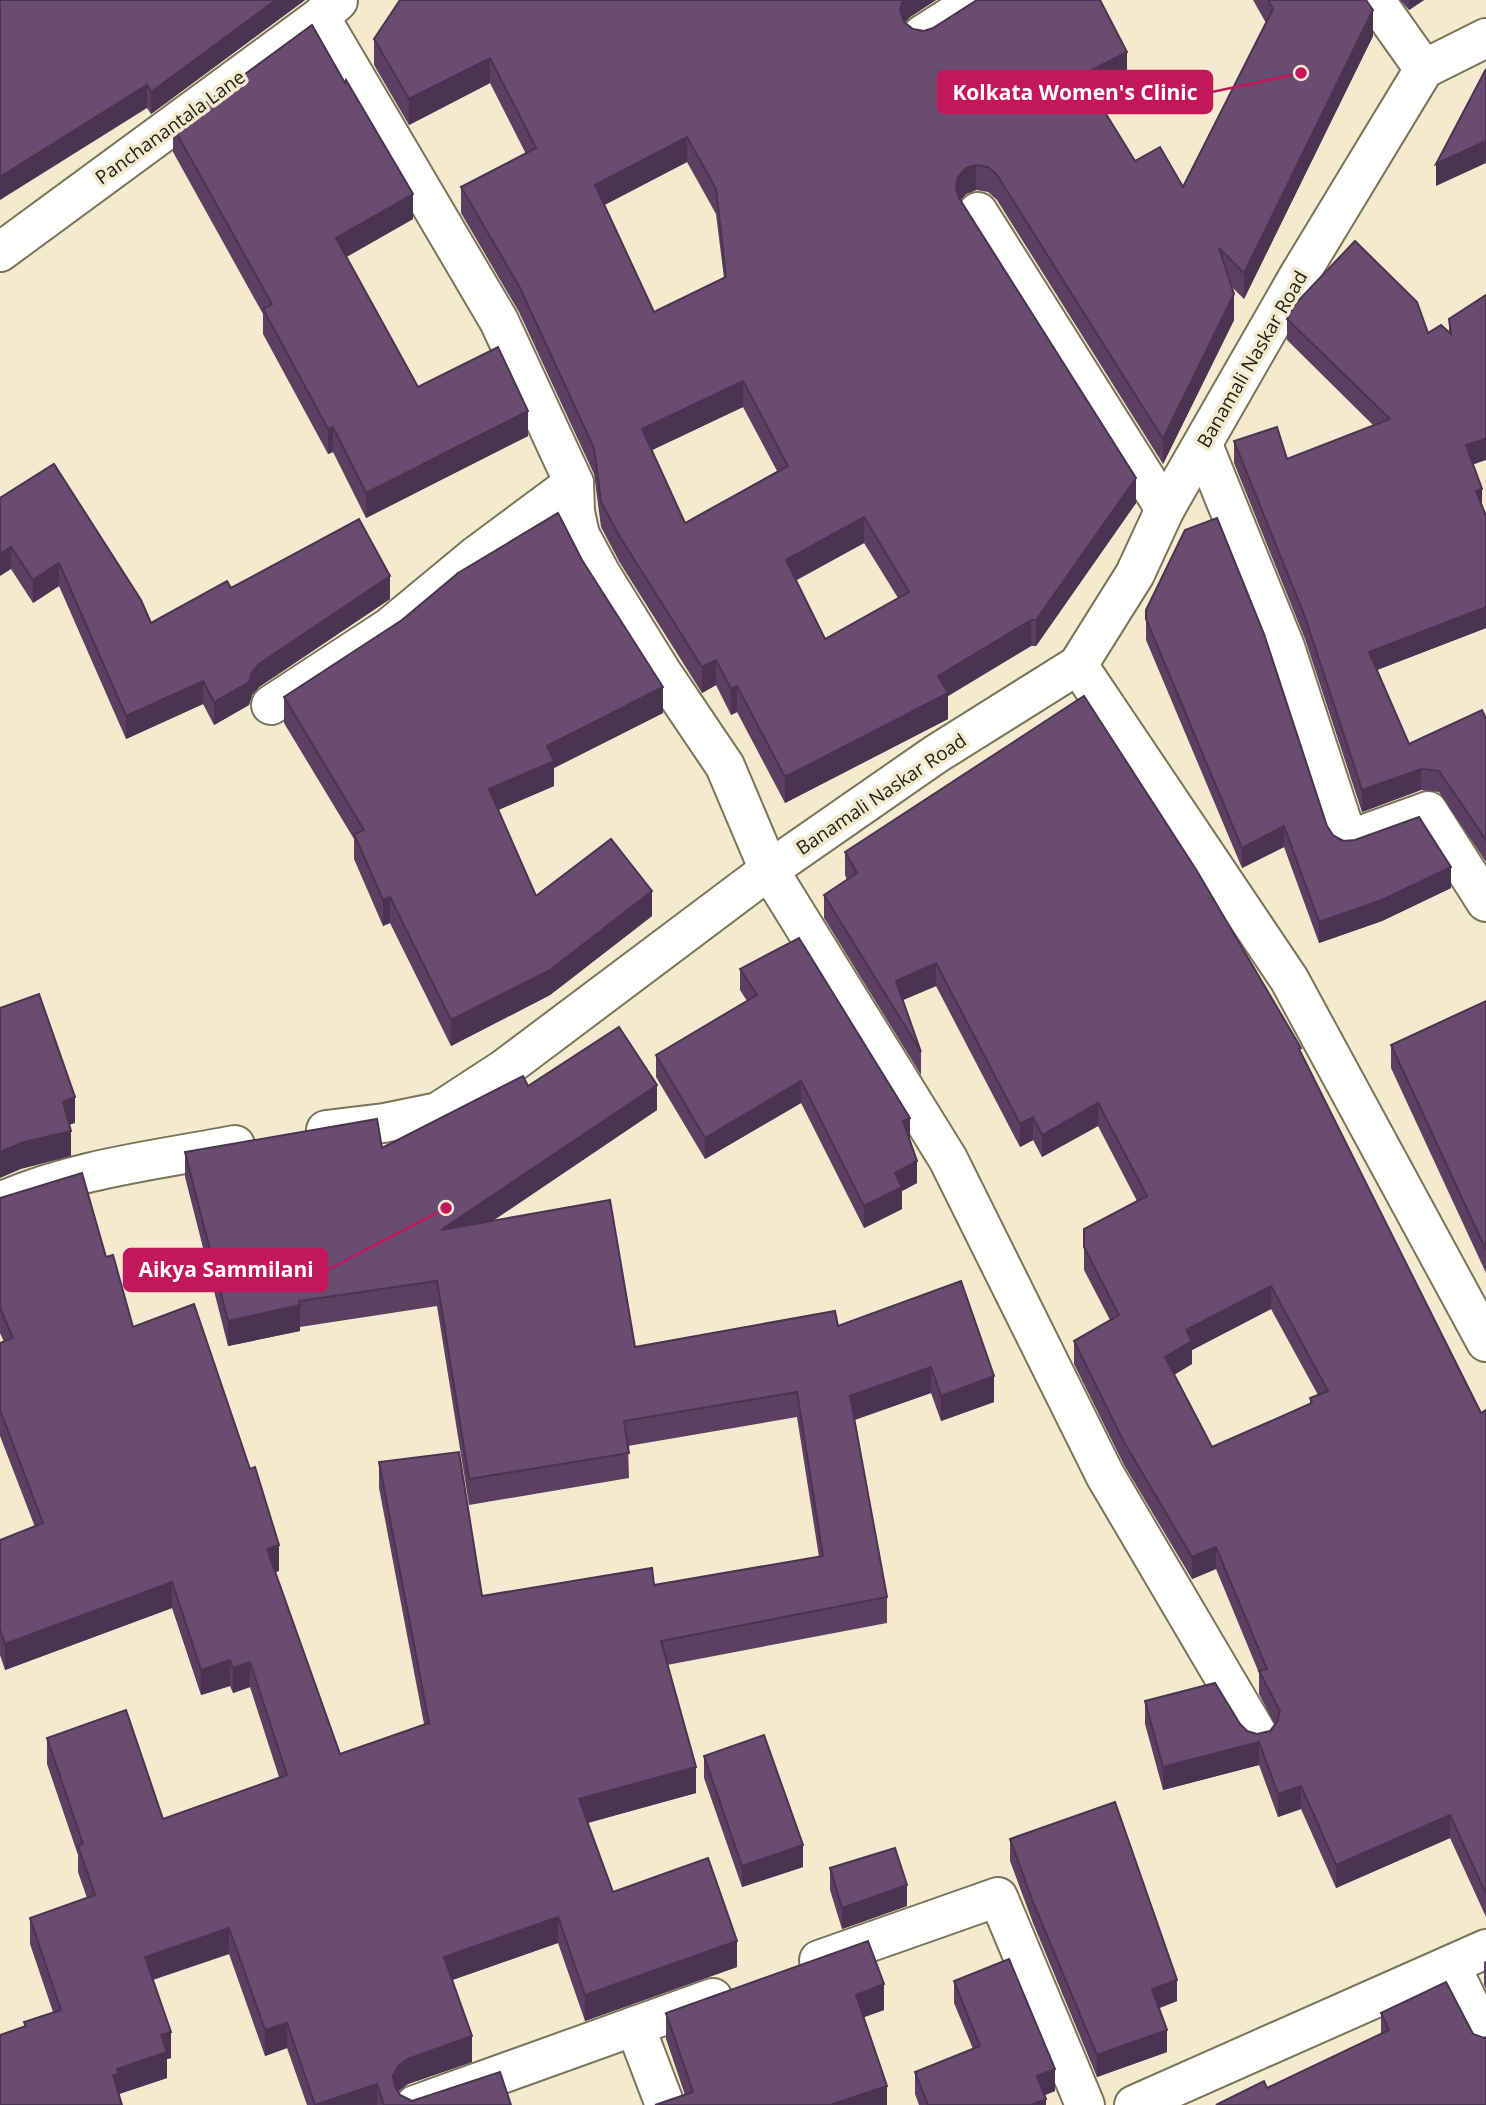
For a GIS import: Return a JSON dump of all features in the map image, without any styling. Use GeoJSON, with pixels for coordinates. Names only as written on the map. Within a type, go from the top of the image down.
{"type":"FeatureCollection","features":[{"type":"Feature","properties":{"kind":"street"},"geometry":{"type":"LineString","coordinates":[[922,35],[977,0]]}},
{"type":"Feature","properties":{"kind":"street"},"geometry":{"type":"LineString","coordinates":[[1374,0],[1424,69],[1486,38]]}},
{"type":"Feature","properties":{"kind":"street"},"geometry":{"type":"LineString","coordinates":[[330,9],[499,321],[574,483],[575,512],[580,536],[661,671],[725,766],[769,870],[948,1159],[1105,1475],[1258,1735]]}},
{"type":"Feature","properties":{"kind":"street","name":"Panchanantala Lane"},"geometry":{"type":"LineString","coordinates":[[0,252],[330,9]]}},
{"type":"Feature","properties":{"kind":"street","name":"Banamali Naskar Road"},"geometry":{"type":"LineString","coordinates":[[0,1202],[27,1190],[122,1166],[438,1112],[525,1054],[769,870],[936,754],[1078,665],[1135,574],[1165,509],[1298,277],[1424,69]]}},
{"type":"Feature","properties":{"kind":"street"},"geometry":{"type":"LineString","coordinates":[[978,212],[1165,509]]}},
{"type":"Feature","properties":{"kind":"street"},"geometry":{"type":"LineString","coordinates":[[1203,445],[1284,647],[1348,840],[1428,811],[1486,902]]}},
{"type":"Feature","properties":{"kind":"street"},"geometry":{"type":"LineString","coordinates":[[271,705],[390,627],[477,555],[574,483]]}},
{"type":"Feature","properties":{"kind":"street"},"geometry":{"type":"LineString","coordinates":[[1078,665],[1289,979],[1486,1342]]}},
{"type":"Feature","properties":{"kind":"street"},"geometry":{"type":"LineString","coordinates":[[791,1971],[998,1897],[1085,2105]]}},
{"type":"Feature","properties":{"kind":"street"},"geometry":{"type":"LineString","coordinates":[[1134,2105],[1486,1949]]}},
{"type":"Feature","properties":{"kind":"street"},"geometry":{"type":"LineString","coordinates":[[1451,1966],[1486,2039]]}},
{"type":"Feature","properties":{"kind":"street"},"geometry":{"type":"LineString","coordinates":[[415,2105],[752,1985]]}},
{"type":"Feature","properties":{"kind":"street"},"geometry":{"type":"LineString","coordinates":[[635,2026],[665,2105]]}},
{"type":"Feature","properties":{"kind":"building"},"geometry":{"type":"Polygon","coordinates":[[[0,0],[276,0],[151,92],[147,85],[0,177],[0,0]]]}},
{"type":"Feature","properties":{"kind":"building"},"geometry":{"type":"Polygon","coordinates":[[[400,0],[903,0],[900,10],[904,22],[913,29],[924,31],[977,0],[1100,0],[1127,52],[1082,75],[1135,161],[1160,147],[1183,187],[1273,9],[1268,0],[1366,0],[1373,10],[1244,273],[1219,248],[1234,294],[1163,439],[997,175],[988,167],[976,165],[966,168],[958,177],[956,188],[959,198],[1136,478],[1036,620],[1031,620],[938,676],[948,693],[785,777],[737,686],[731,689],[716,660],[702,667],[620,537],[601,502],[594,448],[519,286],[461,187],[536,148],[490,58],[409,99],[374,39],[400,0]],[[687,137],[595,185],[654,312],[726,277],[716,189],[687,137]],[[743,381],[642,429],[685,523],[788,466],[743,381]],[[864,517],[786,560],[825,639],[909,592],[864,517]]]}},
{"type":"Feature","properties":{"kind":"building"},"geometry":{"type":"Polygon","coordinates":[[[312,25],[413,194],[336,238],[418,387],[498,347],[528,411],[366,493],[333,427],[328,429],[263,309],[272,304],[173,127],[312,25]]]}},
{"type":"Feature","properties":{"kind":"building"},"geometry":{"type":"Polygon","coordinates":[[[1486,69],[1486,141],[1436,164],[1486,69]]]}},
{"type":"Feature","properties":{"kind":"building"},"geometry":{"type":"Polygon","coordinates":[[[1355,241],[1417,302],[1428,333],[1441,325],[1451,334],[1449,319],[1486,295],[1486,439],[1466,445],[1482,489],[1476,491],[1486,516],[1486,607],[1369,652],[1409,744],[1482,710],[1486,719],[1486,840],[1439,771],[1421,769],[1362,790],[1305,617],[1234,441],[1277,427],[1287,459],[1390,419],[1287,319],[1296,303],[1355,241]]]}},
{"type":"Feature","properties":{"kind":"building"},"geometry":{"type":"Polygon","coordinates":[[[54,464],[141,600],[151,623],[227,581],[231,588],[359,519],[390,576],[259,664],[252,672],[249,682],[214,702],[203,681],[126,716],[59,563],[33,580],[11,547],[0,554],[0,498],[54,464]]]}},
{"type":"Feature","properties":{"kind":"building"},"geometry":{"type":"Polygon","coordinates":[[[558,513],[582,560],[663,687],[547,746],[554,761],[489,789],[536,896],[611,839],[652,891],[550,970],[451,1020],[390,897],[383,900],[354,834],[364,830],[284,697],[402,620],[458,573],[558,513]]]}},
{"type":"Feature","properties":{"kind":"building"},"geometry":{"type":"Polygon","coordinates":[[[1217,518],[1264,634],[1327,826],[1333,835],[1343,841],[1355,840],[1419,817],[1451,867],[1382,900],[1319,922],[1284,826],[1242,848],[1146,619],[1146,610],[1185,530],[1217,518]]]}},
{"type":"Feature","properties":{"kind":"building"},"geometry":{"type":"Polygon","coordinates":[[[1084,696],[1197,871],[1301,1048],[1299,1049],[1481,1413],[1486,1410],[1486,1894],[1450,1815],[1336,1865],[1301,1786],[1278,1794],[1259,1742],[1163,1767],[1145,1701],[1215,1683],[1240,1724],[1247,1731],[1257,1734],[1270,1731],[1277,1722],[1280,1711],[1259,1671],[1267,1669],[1216,1547],[1192,1557],[1124,1442],[1074,1341],[1119,1315],[1084,1247],[1084,1229],[1147,1196],[1098,1103],[1042,1135],[1033,1117],[1020,1124],[936,963],[896,981],[921,1052],[824,895],[857,873],[845,852],[1084,696]],[[1271,1286],[1186,1330],[1192,1341],[1165,1357],[1212,1447],[1312,1403],[1310,1398],[1328,1391],[1271,1286]]]}},
{"type":"Feature","properties":{"kind":"building"},"geometry":{"type":"Polygon","coordinates":[[[799,938],[910,1118],[903,1121],[917,1161],[895,1173],[902,1187],[864,1206],[801,1081],[705,1138],[656,1055],[757,995],[740,969],[799,938]]]}},
{"type":"Feature","properties":{"kind":"building"},"geometry":{"type":"Polygon","coordinates":[[[39,994],[75,1097],[63,1102],[71,1131],[21,1143],[0,1152],[0,1008],[39,994]]]}},
{"type":"Feature","properties":{"kind":"building"},"geometry":{"type":"Polygon","coordinates":[[[1486,1001],[1486,1250],[1391,1045],[1486,1001]]]}},
{"type":"Feature","properties":{"kind":"building"},"geometry":{"type":"Polygon","coordinates":[[[619,1027],[657,1085],[441,1230],[610,1200],[635,1347],[835,1311],[838,1326],[961,1281],[994,1376],[941,1396],[931,1367],[850,1396],[887,1597],[661,1641],[696,1767],[579,1799],[613,1892],[708,1858],[737,1941],[585,1995],[558,1917],[444,1957],[472,2036],[408,2059],[398,2066],[393,2076],[395,2087],[400,2095],[412,2101],[500,2072],[511,2105],[384,2105],[377,2084],[315,2105],[287,2023],[265,2030],[229,1928],[145,1957],[171,2032],[161,2035],[167,2052],[117,2069],[119,2074],[113,2075],[122,2105],[0,2105],[0,2035],[26,2026],[24,2022],[61,2010],[30,1918],[95,1895],[78,1846],[83,1844],[47,1738],[126,1710],[163,1819],[287,1775],[250,1662],[233,1668],[230,1660],[201,1670],[172,1582],[5,1644],[0,1629],[0,1540],[43,1523],[0,1410],[0,1343],[13,1338],[0,1308],[0,1198],[82,1173],[106,1257],[113,1255],[133,1327],[194,1304],[250,1469],[255,1467],[279,1545],[267,1549],[340,1754],[429,1723],[379,1462],[459,1452],[482,1596],[652,1568],[654,1585],[823,1556],[797,1392],[624,1421],[629,1453],[469,1479],[437,1281],[299,1301],[300,1305],[228,1321],[185,1152],[377,1119],[382,1148],[523,1076],[528,1086],[619,1027]]]}},
{"type":"Feature","properties":{"kind":"building"},"geometry":{"type":"Polygon","coordinates":[[[764,1735],[803,1845],[742,1866],[704,1756],[764,1735]]]}},
{"type":"Feature","properties":{"kind":"building"},"geometry":{"type":"Polygon","coordinates":[[[1115,1802],[1177,1980],[1152,1989],[1167,2030],[1097,2055],[1033,1902],[1010,1839],[1115,1802]]]}},
{"type":"Feature","properties":{"kind":"building"},"geometry":{"type":"Polygon","coordinates":[[[895,1848],[907,1885],[842,1908],[830,1868],[895,1848]]]}},
{"type":"Feature","properties":{"kind":"building"},"geometry":{"type":"Polygon","coordinates":[[[868,1941],[884,1984],[856,1995],[887,2086],[830,2105],[655,2105],[693,2092],[666,2013],[868,1941]]]}},
{"type":"Feature","properties":{"kind":"building"},"geometry":{"type":"Polygon","coordinates":[[[1009,1959],[1055,2069],[1037,2076],[1046,2099],[1031,2105],[928,2105],[915,2072],[980,2046],[954,1981],[1009,1959]]]}},
{"type":"Feature","properties":{"kind":"building"},"geometry":{"type":"Polygon","coordinates":[[[1446,1982],[1473,2034],[1486,2037],[1486,2105],[1216,2105],[1264,2081],[1267,2088],[1389,2030],[1381,2013],[1446,1982]]]}},
{"type":"Feature","properties":{"kind":"place","name":"Kolkata Women's Clinic"},"geometry":{"type":"Point","coordinates":[1301,73]}},
{"type":"Feature","properties":{"kind":"place","name":"Aikya Sammilani"},"geometry":{"type":"Point","coordinates":[446,1208]}}]}
